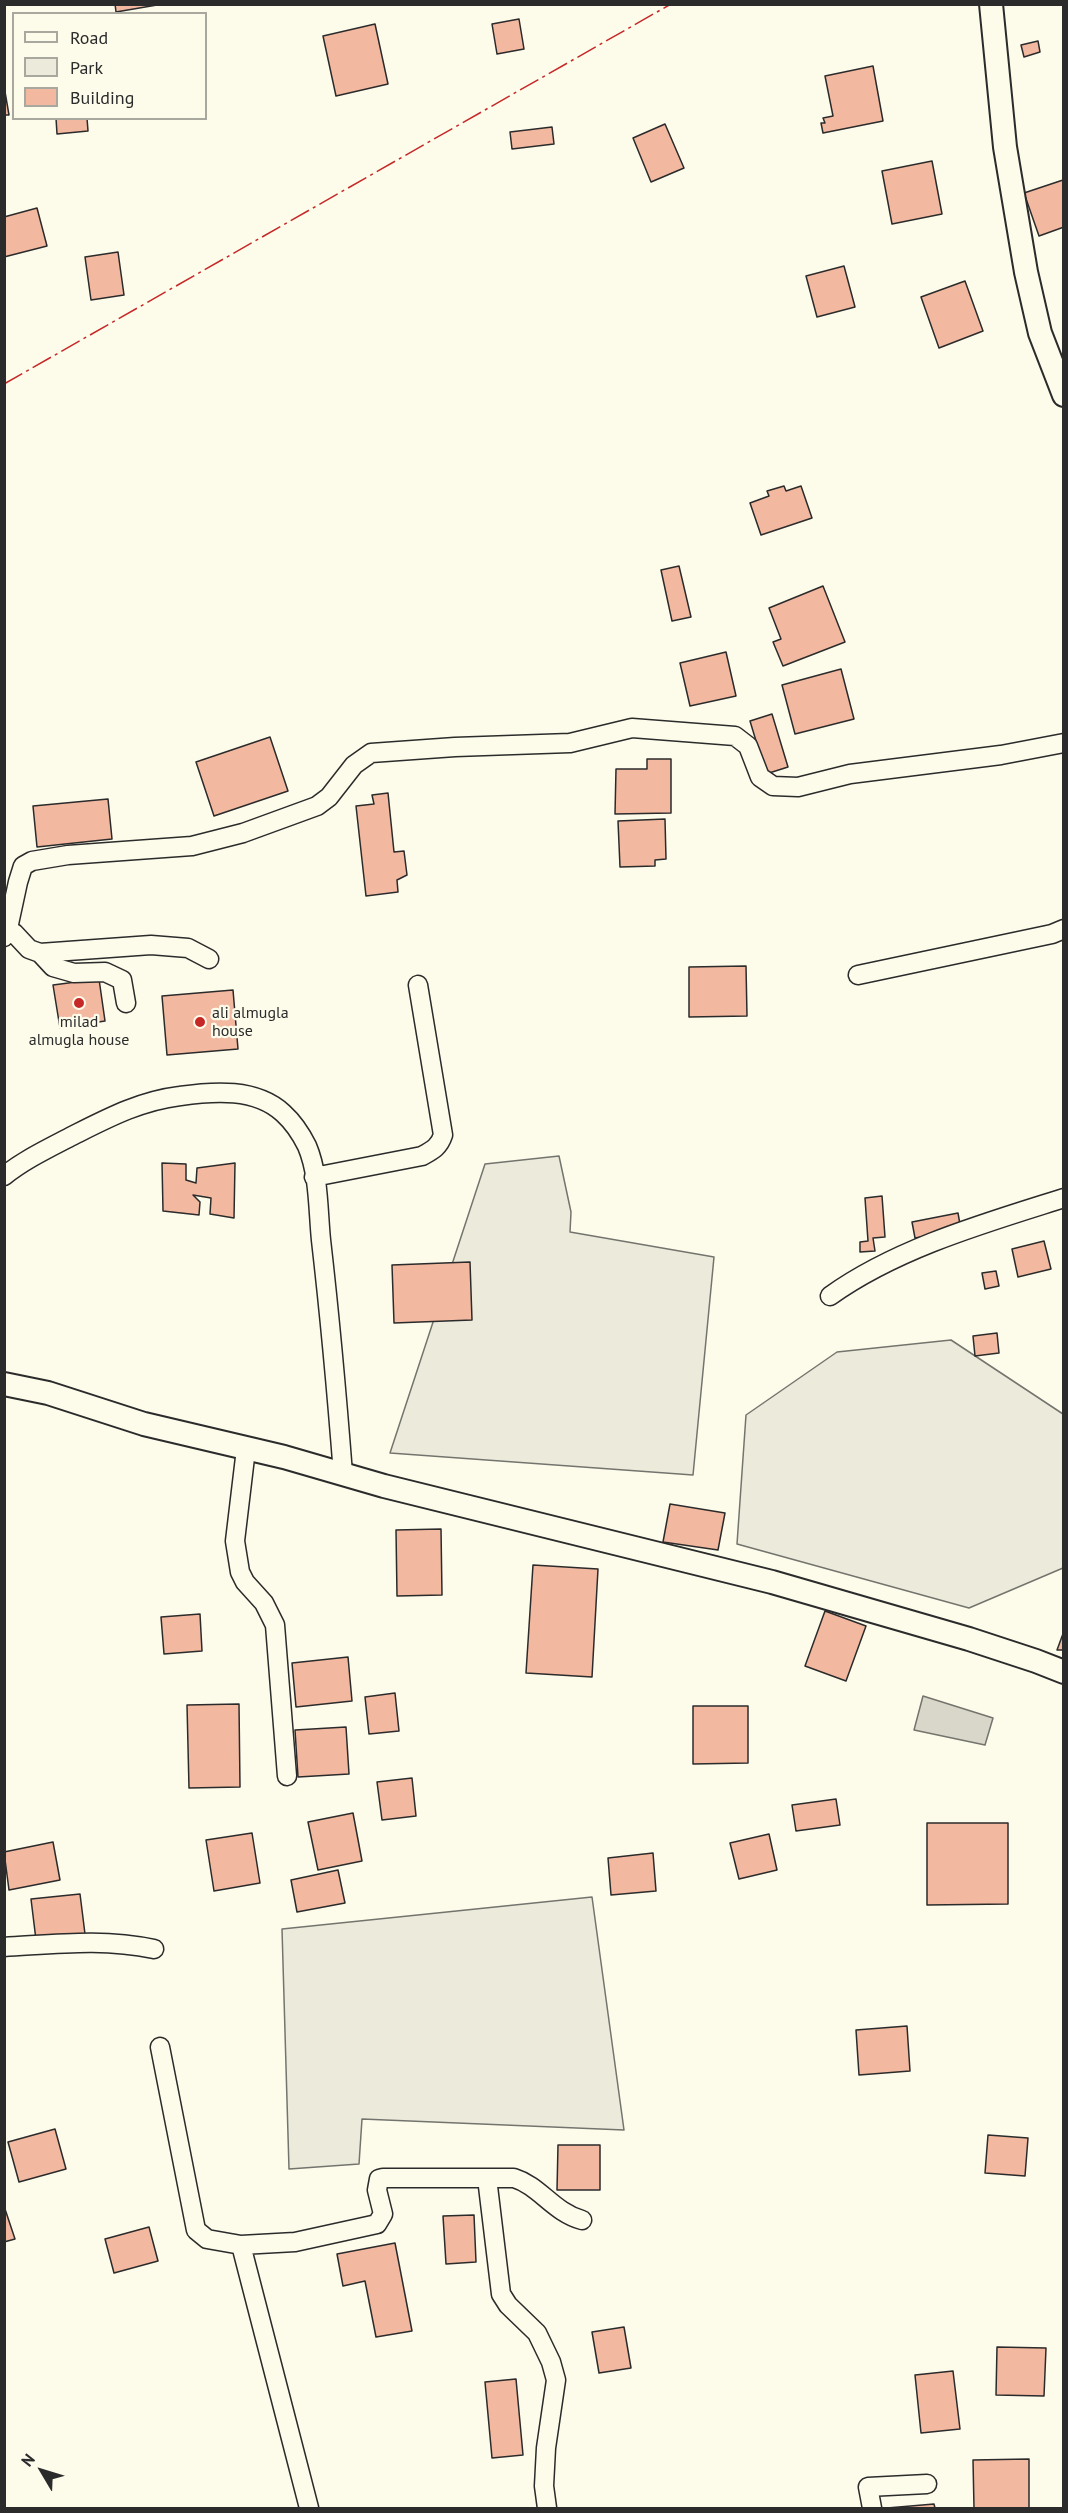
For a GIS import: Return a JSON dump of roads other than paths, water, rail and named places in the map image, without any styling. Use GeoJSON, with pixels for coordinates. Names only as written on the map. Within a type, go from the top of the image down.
{"type":"FeatureCollection","features":[{"type":"Feature","properties":{"kind":"street"},"geometry":{"type":"LineString","coordinates":[[991,4],[1005,147],[1026,272],[1040,333],[1064,395]]}},
{"type":"Feature","properties":{"kind":"street"},"geometry":{"type":"LineString","coordinates":[[126,1003],[122,980],[105,972],[74,973],[53,967],[40,954],[29,949],[14,933],[6,935],[23,866],[32,861],[68,855],[192,846],[243,833],[323,802],[354,765],[371,753],[570,743],[632,728],[735,736],[748,746],[760,777],[773,786],[798,787],[850,774],[1001,755],[1064,743]]}},
{"type":"Feature","properties":{"kind":"street"},"geometry":{"type":"LineString","coordinates":[[858,975],[1052,934],[1064,929]]}},
{"type":"Feature","properties":{"kind":"street"},"geometry":{"type":"LineString","coordinates":[[40,954],[151,945],[188,948],[209,959]]}},
{"type":"Feature","properties":{"kind":"street"},"geometry":{"type":"LineString","coordinates":[[314,1177],[422,1156],[433,1150],[441,1141],[443,1135],[418,985]]}},
{"type":"Feature","properties":{"kind":"street"},"geometry":{"type":"LineString","coordinates":[[4,1176],[20,1164],[118,1112],[159,1098],[196,1093],[238,1093],[268,1102],[284,1113],[295,1126],[307,1147],[314,1177],[333,1344],[344,1474]]}},
{"type":"Feature","properties":{"kind":"street"},"geometry":{"type":"LineString","coordinates":[[830,1296],[859,1276],[892,1260],[1064,1198]]}},
{"type":"Feature","properties":{"kind":"street"},"geometry":{"type":"LineString","coordinates":[[4,1384],[48,1394],[144,1424],[783,1585],[969,1639],[1036,1660],[1064,1672]]}},
{"type":"Feature","properties":{"kind":"street"},"geometry":{"type":"LineString","coordinates":[[246,1449],[235,1541],[236,1556],[244,1582],[264,1603],[275,1625],[287,1776]]}},
{"type":"Feature","properties":{"kind":"street"},"geometry":{"type":"LineString","coordinates":[[4,1947],[123,1942],[154,1949]]}},
{"type":"Feature","properties":{"kind":"street"},"geometry":{"type":"LineString","coordinates":[[160,2047],[196,2230],[207,2239],[241,2245],[295,2242],[376,2224],[383,2214],[377,2185],[379,2179],[383,2178],[521,2180],[561,2211],[582,2220]]}},
{"type":"Feature","properties":{"kind":"street"},"geometry":{"type":"LineString","coordinates":[[487,2178],[501,2294],[508,2305],[537,2333],[551,2362],[556,2380],[546,2448],[544,2486],[547,2508]]}},
{"type":"Feature","properties":{"kind":"street"},"geometry":{"type":"LineString","coordinates":[[241,2245],[309,2508]]}},
{"type":"Feature","properties":{"kind":"street"},"geometry":{"type":"LineString","coordinates":[[872,2508],[868,2487],[927,2484]]}},
{"type":"Feature","properties":{"kind":"place","name":"milad almugla house"},"geometry":{"type":"Point","coordinates":[79,1003]}},
{"type":"Feature","properties":{"kind":"place","name":"ali almugla house"},"geometry":{"type":"Point","coordinates":[200,1022]}}]}
